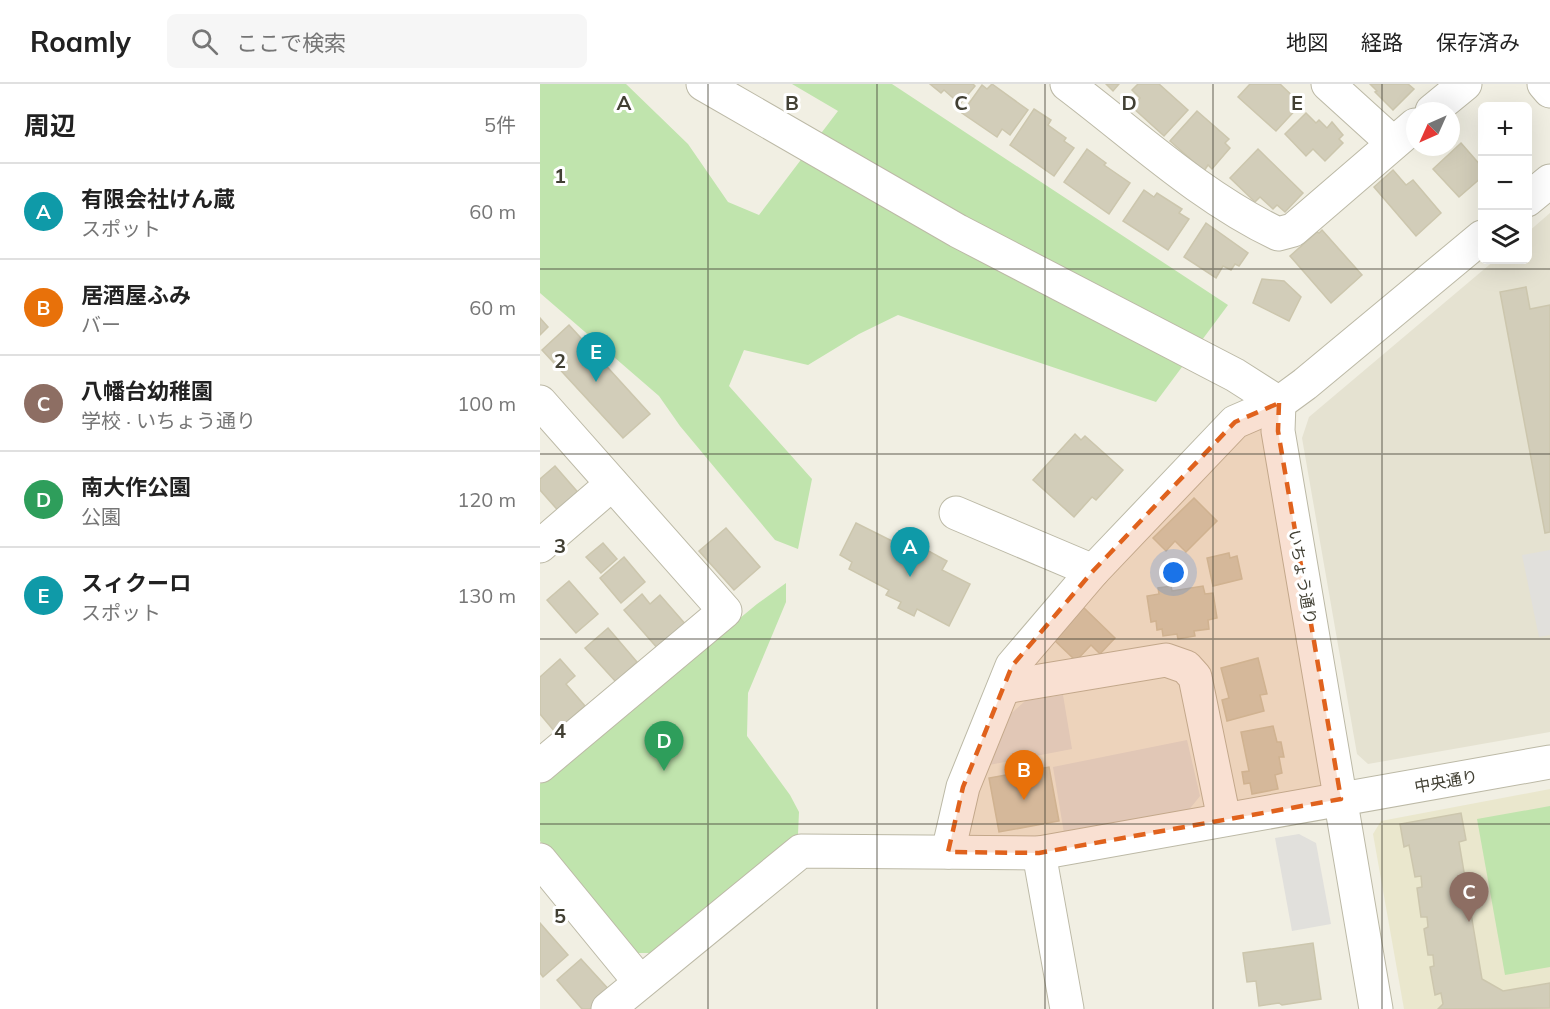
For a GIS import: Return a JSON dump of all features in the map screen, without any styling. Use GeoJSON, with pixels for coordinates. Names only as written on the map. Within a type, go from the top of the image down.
{"type":"FeatureCollection","features":[{"type":"Feature","properties":{"kind":"street"},"geometry":{"type":"LineString","coordinates":[[703,84],[958,231],[1235,375],[1279,403]]}},
{"type":"Feature","properties":{"kind":"street"},"geometry":{"type":"LineString","coordinates":[[1067,84],[1172,169],[1256,223],[1278,234],[1293,230],[1404,134],[1328,84]]}},
{"type":"Feature","properties":{"kind":"street"},"geometry":{"type":"LineString","coordinates":[[1443,102],[1465,84]]}},
{"type":"Feature","properties":{"kind":"street"},"geometry":{"type":"LineString","coordinates":[[1544,84],[1550,91]]}},
{"type":"Feature","properties":{"kind":"street"},"geometry":{"type":"LineString","coordinates":[[1532,196],[1550,181]]}},
{"type":"Feature","properties":{"kind":"street"},"geometry":{"type":"LineString","coordinates":[[948,852],[963,787],[1012,666],[1092,571],[1235,422],[1279,403],[1305,384],[1478,240]]}},
{"type":"Feature","properties":{"kind":"street"},"geometry":{"type":"LineString","coordinates":[[540,402],[725,611],[540,766]]}},
{"type":"Feature","properties":{"kind":"street","name":"いちょう通り"},"geometry":{"type":"LineString","coordinates":[[1279,403],[1278,431],[1376,1009]]}},
{"type":"Feature","properties":{"kind":"street"},"geometry":{"type":"LineString","coordinates":[[540,546],[612,484]]}},
{"type":"Feature","properties":{"kind":"street"},"geometry":{"type":"LineString","coordinates":[[956,513],[1092,571]]}},
{"type":"Feature","properties":{"kind":"street"},"geometry":{"type":"LineString","coordinates":[[1004,687],[1166,660],[1186,667],[1195,677],[1224,819]]}},
{"type":"Feature","properties":{"kind":"street","name":"中央通り"},"geometry":{"type":"LineString","coordinates":[[608,1009],[801,851],[1039,853],[1550,762]]}},
{"type":"Feature","properties":{"kind":"street"},"geometry":{"type":"LineString","coordinates":[[1039,853],[1066,1009]]}},
{"type":"Feature","properties":{"kind":"street"},"geometry":{"type":"LineString","coordinates":[[540,860],[640,982]]}},
{"type":"Feature","properties":{"kind":"highlighted area"},"geometry":{"type":"Polygon","coordinates":[[[1279,403],[1278,431],[1341,799],[1039,853],[948,852],[963,787],[1012,666],[1093,571],[1235,422],[1279,403]]]}},
{"type":"Feature","properties":{"kind":"shaded area"},"geometry":{"type":"Polygon","coordinates":[[[1550,213],[1550,732],[1368,764],[1357,754],[1302,438],[1309,417],[1490,264],[1532,264],[1532,229],[1550,213]]]}},
{"type":"Feature","properties":{"kind":"shaded area"},"geometry":{"type":"Polygon","coordinates":[[[1550,550],[1550,635],[1539,637],[1522,555],[1550,550]]]}},
{"type":"Feature","properties":{"kind":"shaded area"},"geometry":{"type":"Polygon","coordinates":[[[1063,695],[1072,749],[989,765],[1003,721],[1025,701],[1063,695]]]}},
{"type":"Feature","properties":{"kind":"shaded area"},"geometry":{"type":"Polygon","coordinates":[[[1187,740],[1200,796],[1188,811],[1064,833],[1053,767],[1187,740]]]}},
{"type":"Feature","properties":{"kind":"shaded area"},"geometry":{"type":"Polygon","coordinates":[[[1550,789],[1550,1009],[1404,1009],[1373,834],[1381,821],[1550,789]]]}},
{"type":"Feature","properties":{"kind":"shaded area"},"geometry":{"type":"Polygon","coordinates":[[[1299,834],[1316,843],[1331,924],[1292,931],[1275,838],[1299,834]]]}},
{"type":"Feature","properties":{"kind":"green space"},"geometry":{"type":"Polygon","coordinates":[[[540,84],[626,84],[688,144],[728,202],[759,215],[838,111],[792,84],[892,84],[1228,305],[1156,402],[898,315],[859,334],[808,365],[744,350],[729,386],[812,479],[798,549],[775,540],[680,426],[659,396],[540,293],[540,84]]]}},
{"type":"Feature","properties":{"kind":"green space"},"geometry":{"type":"Polygon","coordinates":[[[786,583],[786,602],[748,693],[747,736],[790,795],[799,812],[798,834],[654,953],[633,953],[540,841],[540,784],[757,604],[786,583]]]}},
{"type":"Feature","properties":{"kind":"green space"},"geometry":{"type":"Polygon","coordinates":[[[1550,806],[1550,967],[1505,975],[1477,819],[1550,806]]]}},
{"type":"Feature","properties":{"kind":"building"},"geometry":{"type":"Polygon","coordinates":[[[930,84],[973,84],[975,86],[960,104],[944,90],[941,93],[930,84]]]}},
{"type":"Feature","properties":{"kind":"building"},"geometry":{"type":"Polygon","coordinates":[[[992,84],[1028,110],[1010,135],[1002,129],[997,137],[962,113],[982,85],[987,89],[992,84]]]}},
{"type":"Feature","properties":{"kind":"building"},"geometry":{"type":"Polygon","coordinates":[[[1106,84],[1119,84],[1113,91],[1106,84]]]}},
{"type":"Feature","properties":{"kind":"building"},"geometry":{"type":"Polygon","coordinates":[[[1138,84],[1159,84],[1188,110],[1164,136],[1132,107],[1140,98],[1132,90],[1138,84]]]}},
{"type":"Feature","properties":{"kind":"building"},"geometry":{"type":"Polygon","coordinates":[[[1250,84],[1280,84],[1301,104],[1276,131],[1238,97],[1250,84]]]}},
{"type":"Feature","properties":{"kind":"building"},"geometry":{"type":"Polygon","coordinates":[[[1370,84],[1408,84],[1414,89],[1393,110],[1370,84]]]}},
{"type":"Feature","properties":{"kind":"building"},"geometry":{"type":"Polygon","coordinates":[[[1034,109],[1051,120],[1048,125],[1066,138],[1064,141],[1074,148],[1054,176],[1010,145],[1034,109]]]}},
{"type":"Feature","properties":{"kind":"building"},"geometry":{"type":"Polygon","coordinates":[[[1197,111],[1229,139],[1225,143],[1230,148],[1212,169],[1208,165],[1204,171],[1170,141],[1197,111]]]}},
{"type":"Feature","properties":{"kind":"building"},"geometry":{"type":"Polygon","coordinates":[[[1306,113],[1316,123],[1319,120],[1327,128],[1332,122],[1343,135],[1339,139],[1343,143],[1325,161],[1313,149],[1306,156],[1285,134],[1306,113]]]}},
{"type":"Feature","properties":{"kind":"building"},"geometry":{"type":"Polygon","coordinates":[[[1460,144],[1478,162],[1478,180],[1459,197],[1433,169],[1447,156],[1460,156],[1460,144]]]}},
{"type":"Feature","properties":{"kind":"building"},"geometry":{"type":"Polygon","coordinates":[[[1087,149],[1106,163],[1104,165],[1130,183],[1109,214],[1064,182],[1087,149]]]}},
{"type":"Feature","properties":{"kind":"building"},"geometry":{"type":"Polygon","coordinates":[[[1258,149],[1303,193],[1285,212],[1277,205],[1273,209],[1260,197],[1255,202],[1230,178],[1258,149]]]}},
{"type":"Feature","properties":{"kind":"building"},"geometry":{"type":"Polygon","coordinates":[[[1393,170],[1406,185],[1413,180],[1441,213],[1416,236],[1374,187],[1393,170]]]}},
{"type":"Feature","properties":{"kind":"building"},"geometry":{"type":"Polygon","coordinates":[[[1144,190],[1154,197],[1157,193],[1182,209],[1179,213],[1189,219],[1168,250],[1123,221],[1144,190]]]}},
{"type":"Feature","properties":{"kind":"building"},"geometry":{"type":"Polygon","coordinates":[[[1206,223],[1248,253],[1239,266],[1235,264],[1231,270],[1223,266],[1216,278],[1184,257],[1206,223]]]}},
{"type":"Feature","properties":{"kind":"building"},"geometry":{"type":"Polygon","coordinates":[[[1322,230],[1362,275],[1331,303],[1290,256],[1322,230]]]}},
{"type":"Feature","properties":{"kind":"building"},"geometry":{"type":"Polygon","coordinates":[[[1262,279],[1284,281],[1301,297],[1289,321],[1253,303],[1262,279]]]}},
{"type":"Feature","properties":{"kind":"building"},"geometry":{"type":"Polygon","coordinates":[[[1526,287],[1530,309],[1550,305],[1550,532],[1545,533],[1500,292],[1526,287]]]}},
{"type":"Feature","properties":{"kind":"building"},"geometry":{"type":"Polygon","coordinates":[[[540,318],[548,327],[540,335],[540,318]]]}},
{"type":"Feature","properties":{"kind":"building"},"geometry":{"type":"Polygon","coordinates":[[[569,325],[650,414],[623,438],[542,350],[569,325]]]}},
{"type":"Feature","properties":{"kind":"building"},"geometry":{"type":"Polygon","coordinates":[[[1075,434],[1081,440],[1085,436],[1123,470],[1096,500],[1092,497],[1074,517],[1033,480],[1075,434]]]}},
{"type":"Feature","properties":{"kind":"building"},"geometry":{"type":"Polygon","coordinates":[[[555,466],[582,497],[562,515],[540,490],[540,479],[555,466]]]}},
{"type":"Feature","properties":{"kind":"building"},"geometry":{"type":"Polygon","coordinates":[[[1194,498],[1217,521],[1186,552],[1175,541],[1166,551],[1153,538],[1194,498]]]}},
{"type":"Feature","properties":{"kind":"building"},"geometry":{"type":"Polygon","coordinates":[[[856,523],[922,556],[925,549],[947,561],[942,570],[970,584],[949,626],[917,609],[914,616],[898,608],[901,602],[886,595],[889,590],[849,569],[852,562],[840,555],[856,523]]]}},
{"type":"Feature","properties":{"kind":"building"},"geometry":{"type":"Polygon","coordinates":[[[726,528],[760,567],[734,590],[699,551],[726,528]]]}},
{"type":"Feature","properties":{"kind":"building"},"geometry":{"type":"Polygon","coordinates":[[[603,543],[617,559],[601,573],[586,557],[603,543]]]}},
{"type":"Feature","properties":{"kind":"building"},"geometry":{"type":"Polygon","coordinates":[[[1229,553],[1230,558],[1237,556],[1242,579],[1213,586],[1207,558],[1229,553]]]}},
{"type":"Feature","properties":{"kind":"building"},"geometry":{"type":"Polygon","coordinates":[[[624,557],[645,582],[621,603],[600,578],[624,557]]]}},
{"type":"Feature","properties":{"kind":"building"},"geometry":{"type":"Polygon","coordinates":[[[569,581],[598,614],[576,633],[547,600],[569,581]]]}},
{"type":"Feature","properties":{"kind":"building"},"geometry":{"type":"Polygon","coordinates":[[[1171,586],[1172,591],[1203,586],[1205,594],[1213,593],[1217,618],[1208,620],[1209,629],[1194,631],[1195,636],[1178,639],[1177,634],[1163,636],[1162,629],[1157,630],[1156,621],[1151,622],[1147,596],[1159,594],[1158,588],[1171,586]]]}},
{"type":"Feature","properties":{"kind":"building"},"geometry":{"type":"Polygon","coordinates":[[[642,594],[650,604],[660,595],[687,626],[659,650],[624,610],[642,594]]]}},
{"type":"Feature","properties":{"kind":"building"},"geometry":{"type":"Polygon","coordinates":[[[1082,606],[1115,638],[1100,654],[1091,645],[1076,661],[1052,638],[1082,606]]]}},
{"type":"Feature","properties":{"kind":"building"},"geometry":{"type":"Polygon","coordinates":[[[608,628],[637,662],[616,682],[585,648],[608,628]]]}},
{"type":"Feature","properties":{"kind":"building"},"geometry":{"type":"Polygon","coordinates":[[[1258,658],[1267,694],[1260,695],[1264,711],[1227,721],[1222,700],[1229,698],[1221,668],[1258,658]]]}},
{"type":"Feature","properties":{"kind":"building"},"geometry":{"type":"Polygon","coordinates":[[[560,659],[575,676],[566,684],[585,706],[555,732],[540,714],[540,677],[560,659]]]}},
{"type":"Feature","properties":{"kind":"building"},"geometry":{"type":"Polygon","coordinates":[[[1273,726],[1277,742],[1281,742],[1284,757],[1279,757],[1282,773],[1275,775],[1278,789],[1252,794],[1250,783],[1244,784],[1242,772],[1249,771],[1241,732],[1273,726]]]}},
{"type":"Feature","properties":{"kind":"building"},"geometry":{"type":"Polygon","coordinates":[[[1049,767],[1059,821],[999,832],[989,778],[1049,767]]]}},
{"type":"Feature","properties":{"kind":"building"},"geometry":{"type":"Polygon","coordinates":[[[1461,813],[1466,840],[1459,842],[1482,979],[1503,991],[1550,983],[1550,1008],[1438,1009],[1443,1004],[1441,993],[1435,995],[1430,967],[1434,966],[1433,955],[1428,955],[1424,929],[1428,927],[1427,917],[1421,917],[1417,888],[1422,887],[1421,876],[1415,877],[1409,845],[1404,847],[1400,824],[1461,813]]]}},
{"type":"Feature","properties":{"kind":"building"},"geometry":{"type":"Polygon","coordinates":[[[540,923],[568,955],[543,977],[540,973],[540,923]]]}},
{"type":"Feature","properties":{"kind":"building"},"geometry":{"type":"Polygon","coordinates":[[[1313,943],[1321,999],[1259,1006],[1256,981],[1247,982],[1243,953],[1313,943]]]}},
{"type":"Feature","properties":{"kind":"building"},"geometry":{"type":"Polygon","coordinates":[[[581,959],[612,993],[593,1009],[582,1009],[557,980],[581,959]]]}},
{"type":"Feature","properties":{"kind":"place","name":"スィクーロ"},"geometry":{"type":"Point","coordinates":[596,382]}},
{"type":"Feature","properties":{"kind":"place","name":"有限会社けん蔵"},"geometry":{"type":"Point","coordinates":[910,577]}},
{"type":"Feature","properties":{"kind":"place","name":"南大作公園"},"geometry":{"type":"Point","coordinates":[664,771]}},
{"type":"Feature","properties":{"kind":"place","name":"居酒屋ふみ"},"geometry":{"type":"Point","coordinates":[1024,800]}},
{"type":"Feature","properties":{"kind":"place","name":"八幡台幼稚園"},"geometry":{"type":"Point","coordinates":[1469,922]}}]}
